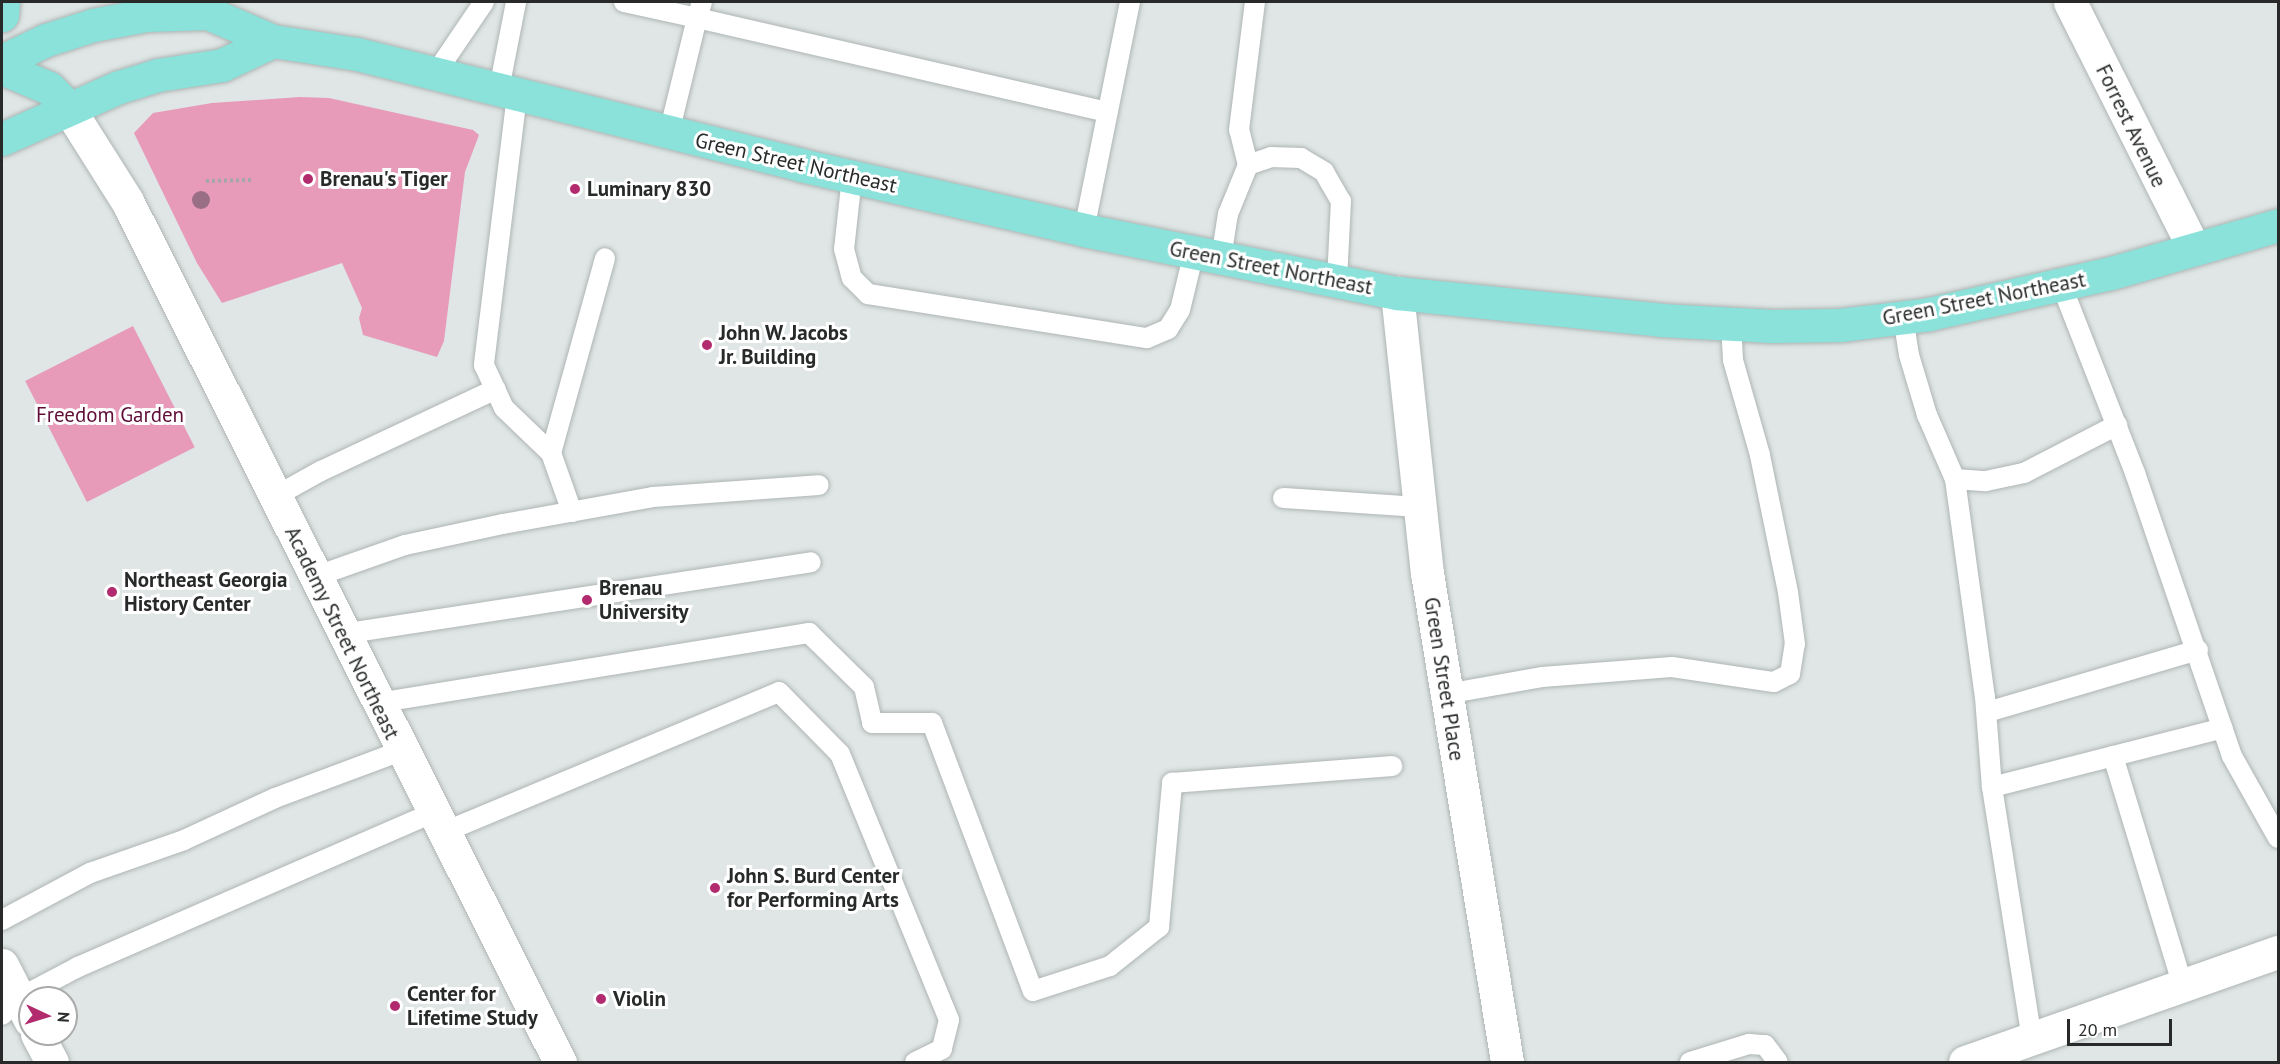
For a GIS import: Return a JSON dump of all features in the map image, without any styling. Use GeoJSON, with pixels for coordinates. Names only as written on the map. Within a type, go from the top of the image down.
{"type":"FeatureCollection","features":[{"type":"Feature","properties":{"kind":"highway"},"geometry":{"type":"LineString","coordinates":[[2,15],[3,2]]}},
{"type":"Feature","properties":{"kind":"highway","name":"Green Street Northeast"},"geometry":{"type":"LineString","coordinates":[[2,61],[46,40],[146,15],[208,12],[273,41],[357,54],[852,177],[1084,230],[1397,293],[1526,308],[1731,324],[1840,325],[1903,317],[2061,284],[2278,225]]}},
{"type":"Feature","properties":{"kind":"highway"},"geometry":{"type":"LineString","coordinates":[[2,139],[68,106],[158,75],[222,65],[273,41]]}},
{"type":"Feature","properties":{"kind":"highway"},"geometry":{"type":"LineString","coordinates":[[2,68],[49,88],[68,106]]}},
{"type":"Feature","properties":{"kind":"street","name":"Forrest Avenue"},"geometry":{"type":"LineString","coordinates":[[2070,2],[2194,249]]}},
{"type":"Feature","properties":{"kind":"street","name":"Academy Street Northeast"},"geometry":{"type":"LineString","coordinates":[[68,106],[127,201],[437,823],[560,1062]]}},
{"type":"Feature","properties":{"kind":"street","name":"Green Street Place"},"geometry":{"type":"LineString","coordinates":[[1397,293],[1419,507],[1446,694],[1507,1062]]}},
{"type":"Feature","properties":{"kind":"street"},"geometry":{"type":"LineString","coordinates":[[1965,1062],[2278,952]]}},
{"type":"Feature","properties":{"kind":"street"},"geometry":{"type":"LineString","coordinates":[[2,964],[17,1011]]}},
{"type":"Feature","properties":{"kind":"street"},"geometry":{"type":"LineString","coordinates":[[43,1046],[52,1062]]}},
{"type":"Feature","properties":{"kind":"lane"},"geometry":{"type":"LineString","coordinates":[[435,74],[484,2]]}},
{"type":"Feature","properties":{"kind":"lane"},"geometry":{"type":"LineString","coordinates":[[516,2],[484,365],[504,408],[551,453],[572,512]]}},
{"type":"Feature","properties":{"kind":"lane"},"geometry":{"type":"LineString","coordinates":[[624,2],[699,10],[1107,112]]}},
{"type":"Feature","properties":{"kind":"lane"},"geometry":{"type":"LineString","coordinates":[[1084,230],[1130,2]]}},
{"type":"Feature","properties":{"kind":"lane"},"geometry":{"type":"LineString","coordinates":[[852,177],[844,249],[852,278],[868,294],[1147,338],[1168,329],[1180,310],[1228,214],[1248,165],[1239,130],[1255,2]]}},
{"type":"Feature","properties":{"kind":"lane"},"geometry":{"type":"LineString","coordinates":[[669,132],[699,10]]}},
{"type":"Feature","properties":{"kind":"lane"},"geometry":{"type":"LineString","coordinates":[[1248,165],[1271,158],[1301,158],[1324,172],[1341,201],[1337,281]]}},
{"type":"Feature","properties":{"kind":"lane"},"geometry":{"type":"LineString","coordinates":[[551,453],[605,258]]}},
{"type":"Feature","properties":{"kind":"lane"},"geometry":{"type":"LineString","coordinates":[[2061,284],[2117,425],[2198,650],[2232,756],[2278,838]]}},
{"type":"Feature","properties":{"kind":"lane"},"geometry":{"type":"LineString","coordinates":[[1903,317],[1909,355],[1927,415],[1955,479],[1987,712],[1992,787],[2032,1039]]}},
{"type":"Feature","properties":{"kind":"lane"},"geometry":{"type":"LineString","coordinates":[[1446,694],[1542,677],[1672,667],[1774,682],[1790,674],[1795,644],[1788,592],[1760,455],[1733,360],[1731,324]]}},
{"type":"Feature","properties":{"kind":"lane"},"geometry":{"type":"LineString","coordinates":[[274,497],[321,471],[496,389]]}},
{"type":"Feature","properties":{"kind":"lane"},"geometry":{"type":"LineString","coordinates":[[1955,479],[1986,481],[2024,473],[2117,425]]}},
{"type":"Feature","properties":{"kind":"lane"},"geometry":{"type":"LineString","coordinates":[[314,577],[405,545],[653,497],[819,484]]}},
{"type":"Feature","properties":{"kind":"lane"},"geometry":{"type":"LineString","coordinates":[[1283,498],[1419,507]]}},
{"type":"Feature","properties":{"kind":"lane"},"geometry":{"type":"LineString","coordinates":[[342,634],[442,615],[810,562]]}},
{"type":"Feature","properties":{"kind":"lane"},"geometry":{"type":"LineString","coordinates":[[377,703],[809,633],[864,687],[872,723],[932,723],[1033,991],[1110,966],[1159,927],[1172,783],[1392,766]]}},
{"type":"Feature","properties":{"kind":"lane"},"geometry":{"type":"LineString","coordinates":[[1987,712],[2198,650]]}},
{"type":"Feature","properties":{"kind":"lane"},"geometry":{"type":"LineString","coordinates":[[17,1011],[228,900],[779,692],[840,754],[949,1020],[942,1049],[915,1062]]}},
{"type":"Feature","properties":{"kind":"lane"},"geometry":{"type":"LineString","coordinates":[[1992,787],[2223,728]]}},
{"type":"Feature","properties":{"kind":"lane"},"geometry":{"type":"LineString","coordinates":[[2,920],[90,873],[183,840],[275,798],[401,751]]}},
{"type":"Feature","properties":{"kind":"lane"},"geometry":{"type":"LineString","coordinates":[[2113,756],[2183,986]]}},
{"type":"Feature","properties":{"kind":"lane"},"geometry":{"type":"LineString","coordinates":[[1690,1062],[1749,1044],[1765,1045],[1778,1062]]}},
{"type":"Feature","properties":{"kind":"path"},"geometry":{"type":"LineString","coordinates":[[206,181],[252,180]]}},
{"type":"Feature","properties":{"kind":"green space"},"geometry":{"type":"Polygon","coordinates":[[[300,97],[329,98],[473,130],[479,135],[465,172],[444,341],[437,357],[363,335],[359,318],[362,308],[342,263],[222,303],[197,263],[134,133],[153,113],[212,103],[300,97]]]}},
{"type":"Feature","properties":{"kind":"green space","name":"Freedom Garden"},"geometry":{"type":"Polygon","coordinates":[[[133,326],[195,447],[87,502],[25,381],[133,326]]]}},
{"type":"Feature","properties":{"kind":"place","name":"Brenau's Tiger"},"geometry":{"type":"Point","coordinates":[308,179]}},
{"type":"Feature","properties":{"kind":"place","name":"Luminary 830"},"geometry":{"type":"Point","coordinates":[575,189]}},
{"type":"Feature","properties":{"kind":"place","name":"John W. Jacobs Jr. Building"},"geometry":{"type":"Point","coordinates":[707,345]}},
{"type":"Feature","properties":{"kind":"place","name":"Northeast Georgia History Center"},"geometry":{"type":"Point","coordinates":[112,592]}},
{"type":"Feature","properties":{"kind":"place","name":"Brenau University"},"geometry":{"type":"Point","coordinates":[587,600]}},
{"type":"Feature","properties":{"kind":"place","name":"John S. Burd Center for Performing Arts"},"geometry":{"type":"Point","coordinates":[715,888]}},
{"type":"Feature","properties":{"kind":"place","name":"Violin"},"geometry":{"type":"Point","coordinates":[601,999]}},
{"type":"Feature","properties":{"kind":"place","name":"Center for Lifetime Study"},"geometry":{"type":"Point","coordinates":[395,1006]}}]}
